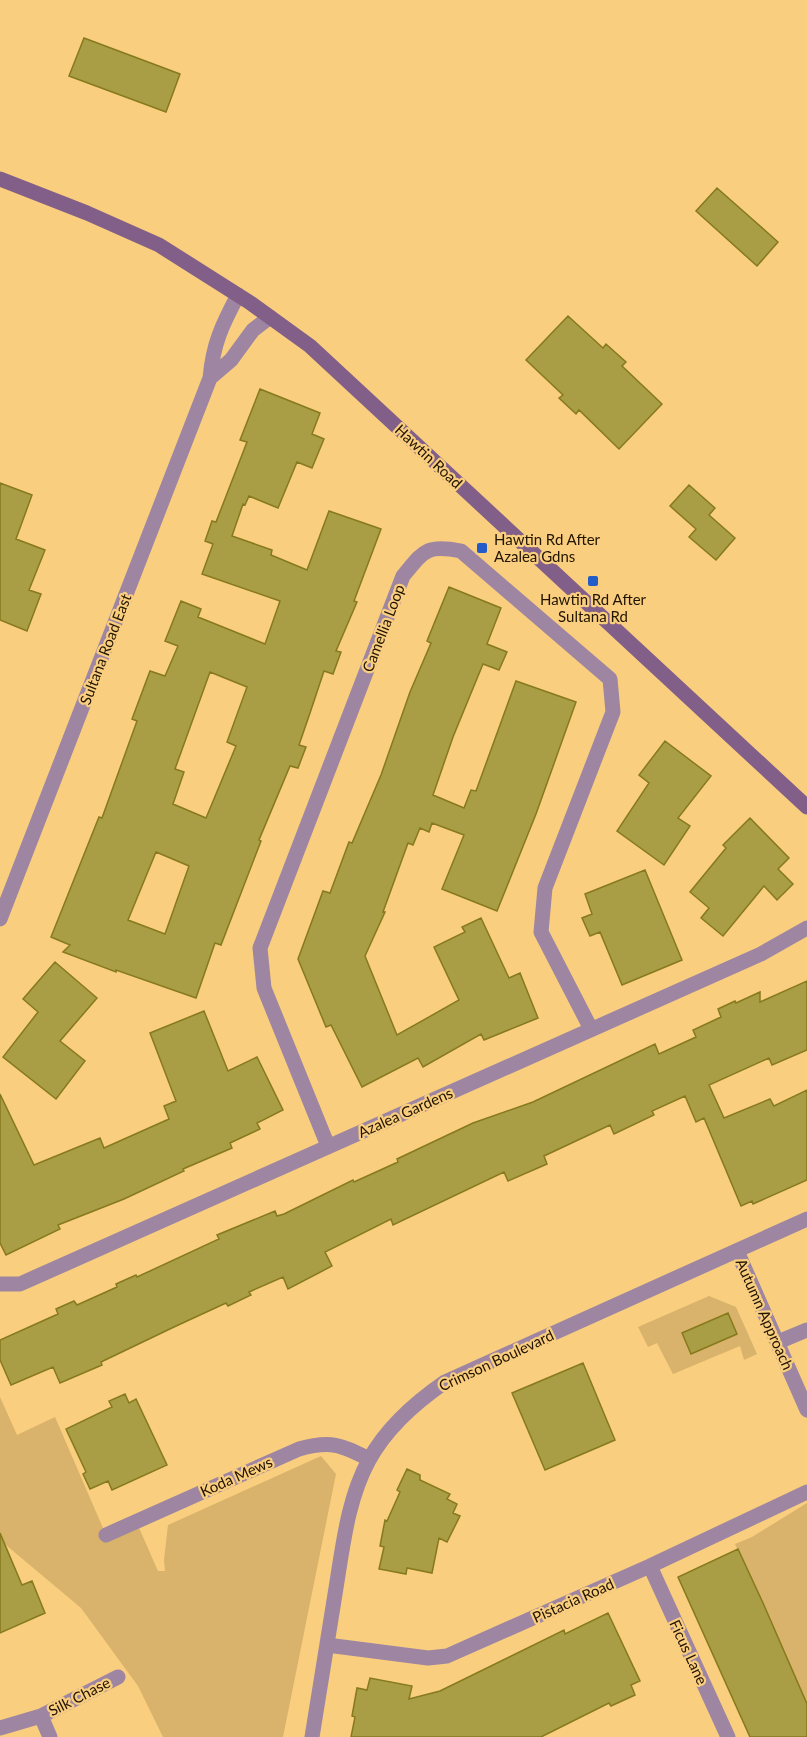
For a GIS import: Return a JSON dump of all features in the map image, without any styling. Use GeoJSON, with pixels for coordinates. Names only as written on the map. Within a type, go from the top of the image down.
{"type":"FeatureCollection","features":[{"type":"Feature","properties":{"kind":"main road","name":"Hawtin Road"},"geometry":{"type":"LineString","coordinates":[[0,179],[87,213],[159,245],[238,295],[310,346],[807,807]]}},
{"type":"Feature","properties":{"kind":"street","name":"Sultana Road East"},"geometry":{"type":"LineString","coordinates":[[0,919],[210,378],[212,351],[222,324],[238,295]]}},
{"type":"Feature","properties":{"kind":"street","name":"Sultana Road East"},"geometry":{"type":"LineString","coordinates":[[210,378],[231,360],[253,330],[270,317]]}},
{"type":"Feature","properties":{"kind":"street","name":"Camellia Loop"},"geometry":{"type":"LineString","coordinates":[[328,1146],[264,988],[260,948],[402,576],[424,551],[443,548],[461,551],[610,679],[613,712],[545,888],[541,932],[591,1029]]}},
{"type":"Feature","properties":{"kind":"street","name":"Azalea Gardens"},"geometry":{"type":"LineString","coordinates":[[0,1284],[20,1284],[760,954],[807,928]]}},
{"type":"Feature","properties":{"kind":"street","name":"Crimson Boulevard"},"geometry":{"type":"LineString","coordinates":[[312,1737],[346,1532],[357,1487],[369,1459],[407,1411],[445,1382],[807,1219]]}},
{"type":"Feature","properties":{"kind":"street","name":"Autumn Approach"},"geometry":{"type":"LineString","coordinates":[[737,1251],[807,1410]]}},
{"type":"Feature","properties":{"kind":"street"},"geometry":{"type":"LineString","coordinates":[[778,1342],[807,1330]]}},
{"type":"Feature","properties":{"kind":"street","name":"Koda Mews"},"geometry":{"type":"LineString","coordinates":[[106,1535],[299,1449],[320,1443],[332,1444],[369,1459]]}},
{"type":"Feature","properties":{"kind":"street","name":"Pistacia Road"},"geometry":{"type":"LineString","coordinates":[[327,1645],[428,1658],[447,1656],[650,1566],[807,1492]]}},
{"type":"Feature","properties":{"kind":"street","name":"Ficus Lane"},"geometry":{"type":"LineString","coordinates":[[650,1566],[728,1737]]}},
{"type":"Feature","properties":{"kind":"street","name":"Silk Chase"},"geometry":{"type":"LineString","coordinates":[[0,1728],[40,1716],[118,1677]]}},
{"type":"Feature","properties":{"kind":"street","name":"Silk Chase"},"geometry":{"type":"LineString","coordinates":[[40,1716],[50,1737]]}},
{"type":"Feature","properties":{"kind":"shaded area"},"geometry":{"type":"Polygon","coordinates":[[[709,1296],[736,1307],[757,1354],[744,1360],[740,1346],[673,1374],[657,1343],[648,1347],[638,1327],[709,1296]]]}},
{"type":"Feature","properties":{"kind":"shaded area"},"geometry":{"type":"Polygon","coordinates":[[[0,1397],[17,1435],[55,1417],[106,1535],[136,1521],[158,1571],[165,1571],[168,1525],[321,1456],[336,1474],[283,1737],[163,1737],[138,1686],[81,1608],[0,1540],[0,1397]]]}},
{"type":"Feature","properties":{"kind":"shaded area"},"geometry":{"type":"Polygon","coordinates":[[[807,1503],[807,1704],[735,1544],[752,1537],[807,1503]]]}},
{"type":"Feature","properties":{"kind":"building"},"geometry":{"type":"Polygon","coordinates":[[[84,38],[180,74],[166,112],[69,76],[84,38]]]}},
{"type":"Feature","properties":{"kind":"building"},"geometry":{"type":"Polygon","coordinates":[[[717,188],[778,242],[757,266],[696,211],[717,188]]]}},
{"type":"Feature","properties":{"kind":"building"},"geometry":{"type":"Polygon","coordinates":[[[568,316],[603,348],[606,344],[626,362],[622,366],[662,404],[619,449],[579,410],[576,414],[559,398],[563,395],[526,360],[568,316]]]}},
{"type":"Feature","properties":{"kind":"building"},"geometry":{"type":"Polygon","coordinates":[[[260,389],[320,413],[312,434],[324,439],[312,468],[297,462],[278,508],[249,496],[245,505],[243,504],[232,536],[272,550],[271,555],[307,570],[329,511],[381,529],[354,601],[357,602],[336,651],[341,652],[333,674],[324,671],[299,745],[306,747],[298,768],[290,766],[259,840],[261,841],[221,945],[215,943],[196,998],[63,952],[70,945],[51,937],[99,817],[102,818],[137,721],[132,719],[150,671],[165,676],[178,646],[165,641],[181,601],[201,609],[198,617],[265,644],[280,601],[202,574],[213,544],[205,541],[212,521],[216,522],[247,442],[240,440],[260,389]],[[210,672],[175,769],[184,772],[173,804],[206,818],[236,746],[227,742],[247,687],[210,672]],[[156,852],[128,920],[165,934],[189,866],[156,852]]]}},
{"type":"Feature","properties":{"kind":"building"},"geometry":{"type":"Polygon","coordinates":[[[0,483],[32,495],[16,539],[45,550],[29,590],[41,594],[27,631],[0,620],[0,483]]]}},
{"type":"Feature","properties":{"kind":"building"},"geometry":{"type":"Polygon","coordinates":[[[689,485],[715,508],[709,515],[735,538],[716,560],[689,537],[696,529],[670,506],[689,485]]]}},
{"type":"Feature","properties":{"kind":"building"},"geometry":{"type":"Polygon","coordinates":[[[449,587],[501,608],[487,644],[507,652],[499,670],[483,664],[453,737],[433,795],[464,808],[471,790],[476,791],[516,681],[576,702],[536,814],[497,911],[442,889],[464,835],[432,823],[429,832],[420,828],[413,845],[408,843],[383,912],[385,912],[365,956],[397,1035],[459,1000],[434,947],[465,932],[462,927],[481,918],[509,978],[520,973],[538,1018],[484,1040],[481,1034],[423,1067],[418,1058],[362,1087],[331,1025],[326,1027],[298,959],[323,891],[330,893],[349,842],[352,843],[381,775],[410,692],[431,643],[427,641],[449,587]]]}},
{"type":"Feature","properties":{"kind":"building"},"geometry":{"type":"Polygon","coordinates":[[[665,741],[711,776],[678,818],[690,826],[664,865],[617,831],[649,783],[639,775],[665,741]]]}},
{"type":"Feature","properties":{"kind":"building"},"geometry":{"type":"Polygon","coordinates":[[[750,818],[789,858],[778,869],[793,884],[777,900],[764,886],[723,936],[701,918],[709,908],[690,892],[726,848],[723,845],[750,818]]]}},
{"type":"Feature","properties":{"kind":"building"},"geometry":{"type":"Polygon","coordinates":[[[645,870],[682,960],[622,985],[600,932],[590,936],[582,918],[592,914],[585,894],[645,870]]]}},
{"type":"Feature","properties":{"kind":"building"},"geometry":{"type":"Polygon","coordinates":[[[55,962],[97,998],[60,1041],[85,1061],[56,1099],[3,1057],[38,1012],[23,999],[55,962]]]}},
{"type":"Feature","properties":{"kind":"building"},"geometry":{"type":"Polygon","coordinates":[[[807,981],[807,1050],[772,1065],[769,1058],[709,1085],[724,1118],[770,1099],[774,1106],[807,1090],[807,1180],[753,1204],[752,1201],[741,1206],[704,1118],[696,1122],[685,1096],[652,1111],[654,1115],[614,1134],[610,1125],[544,1156],[547,1164],[508,1181],[504,1172],[393,1225],[391,1219],[325,1252],[332,1266],[288,1289],[283,1277],[249,1292],[251,1295],[228,1306],[226,1303],[101,1362],[102,1365],[60,1383],[53,1367],[11,1385],[0,1360],[0,1340],[58,1314],[56,1309],[74,1301],[77,1305],[117,1287],[116,1284],[136,1275],[137,1277],[219,1239],[217,1235],[275,1211],[277,1216],[284,1214],[353,1180],[354,1182],[398,1162],[397,1159],[473,1123],[533,1102],[655,1044],[659,1054],[696,1037],[693,1030],[721,1017],[718,1009],[735,1001],[736,1003],[760,992],[760,1002],[807,981]]]}},
{"type":"Feature","properties":{"kind":"building"},"geometry":{"type":"Polygon","coordinates":[[[204,1011],[228,1071],[257,1057],[283,1110],[257,1123],[260,1129],[230,1143],[232,1148],[183,1169],[184,1171],[124,1199],[58,1225],[60,1229],[6,1255],[0,1243],[0,1094],[34,1165],[100,1138],[104,1148],[169,1119],[164,1106],[176,1101],[150,1033],[204,1011]]]}},
{"type":"Feature","properties":{"kind":"building"},"geometry":{"type":"Polygon","coordinates":[[[728,1313],[737,1334],[691,1354],[682,1333],[728,1313]]]}},
{"type":"Feature","properties":{"kind":"building"},"geometry":{"type":"Polygon","coordinates":[[[583,1363],[615,1440],[545,1470],[512,1393],[583,1363]]]}},
{"type":"Feature","properties":{"kind":"building"},"geometry":{"type":"Polygon","coordinates":[[[125,1394],[129,1403],[136,1399],[167,1465],[112,1490],[108,1481],[90,1489],[83,1474],[86,1472],[66,1429],[112,1407],[109,1401],[125,1394]]]}},
{"type":"Feature","properties":{"kind":"building"},"geometry":{"type":"Polygon","coordinates":[[[407,1469],[420,1475],[420,1480],[450,1494],[447,1499],[457,1504],[453,1513],[460,1516],[447,1542],[439,1538],[432,1573],[407,1568],[406,1574],[379,1569],[384,1547],[380,1546],[385,1520],[387,1521],[400,1492],[397,1490],[407,1469]]]}},
{"type":"Feature","properties":{"kind":"building"},"geometry":{"type":"Polygon","coordinates":[[[0,1533],[22,1585],[32,1581],[45,1613],[0,1633],[0,1533]]]}},
{"type":"Feature","properties":{"kind":"building"},"geometry":{"type":"Polygon","coordinates":[[[738,1549],[807,1704],[807,1737],[750,1737],[678,1577],[738,1549]]]}},
{"type":"Feature","properties":{"kind":"building"},"geometry":{"type":"Polygon","coordinates":[[[608,1613],[640,1681],[631,1685],[635,1695],[611,1706],[609,1703],[541,1737],[351,1737],[357,1688],[367,1690],[370,1678],[412,1686],[409,1699],[440,1691],[564,1630],[565,1634],[608,1613]]]}},
{"type":"Feature","properties":{"kind":"place","name":"Hawtin Rd After Azalea Gdns"},"geometry":{"type":"Point","coordinates":[482,548]}},
{"type":"Feature","properties":{"kind":"place","name":"Hawtin Rd After Sultana Rd"},"geometry":{"type":"Point","coordinates":[593,581]}}]}
